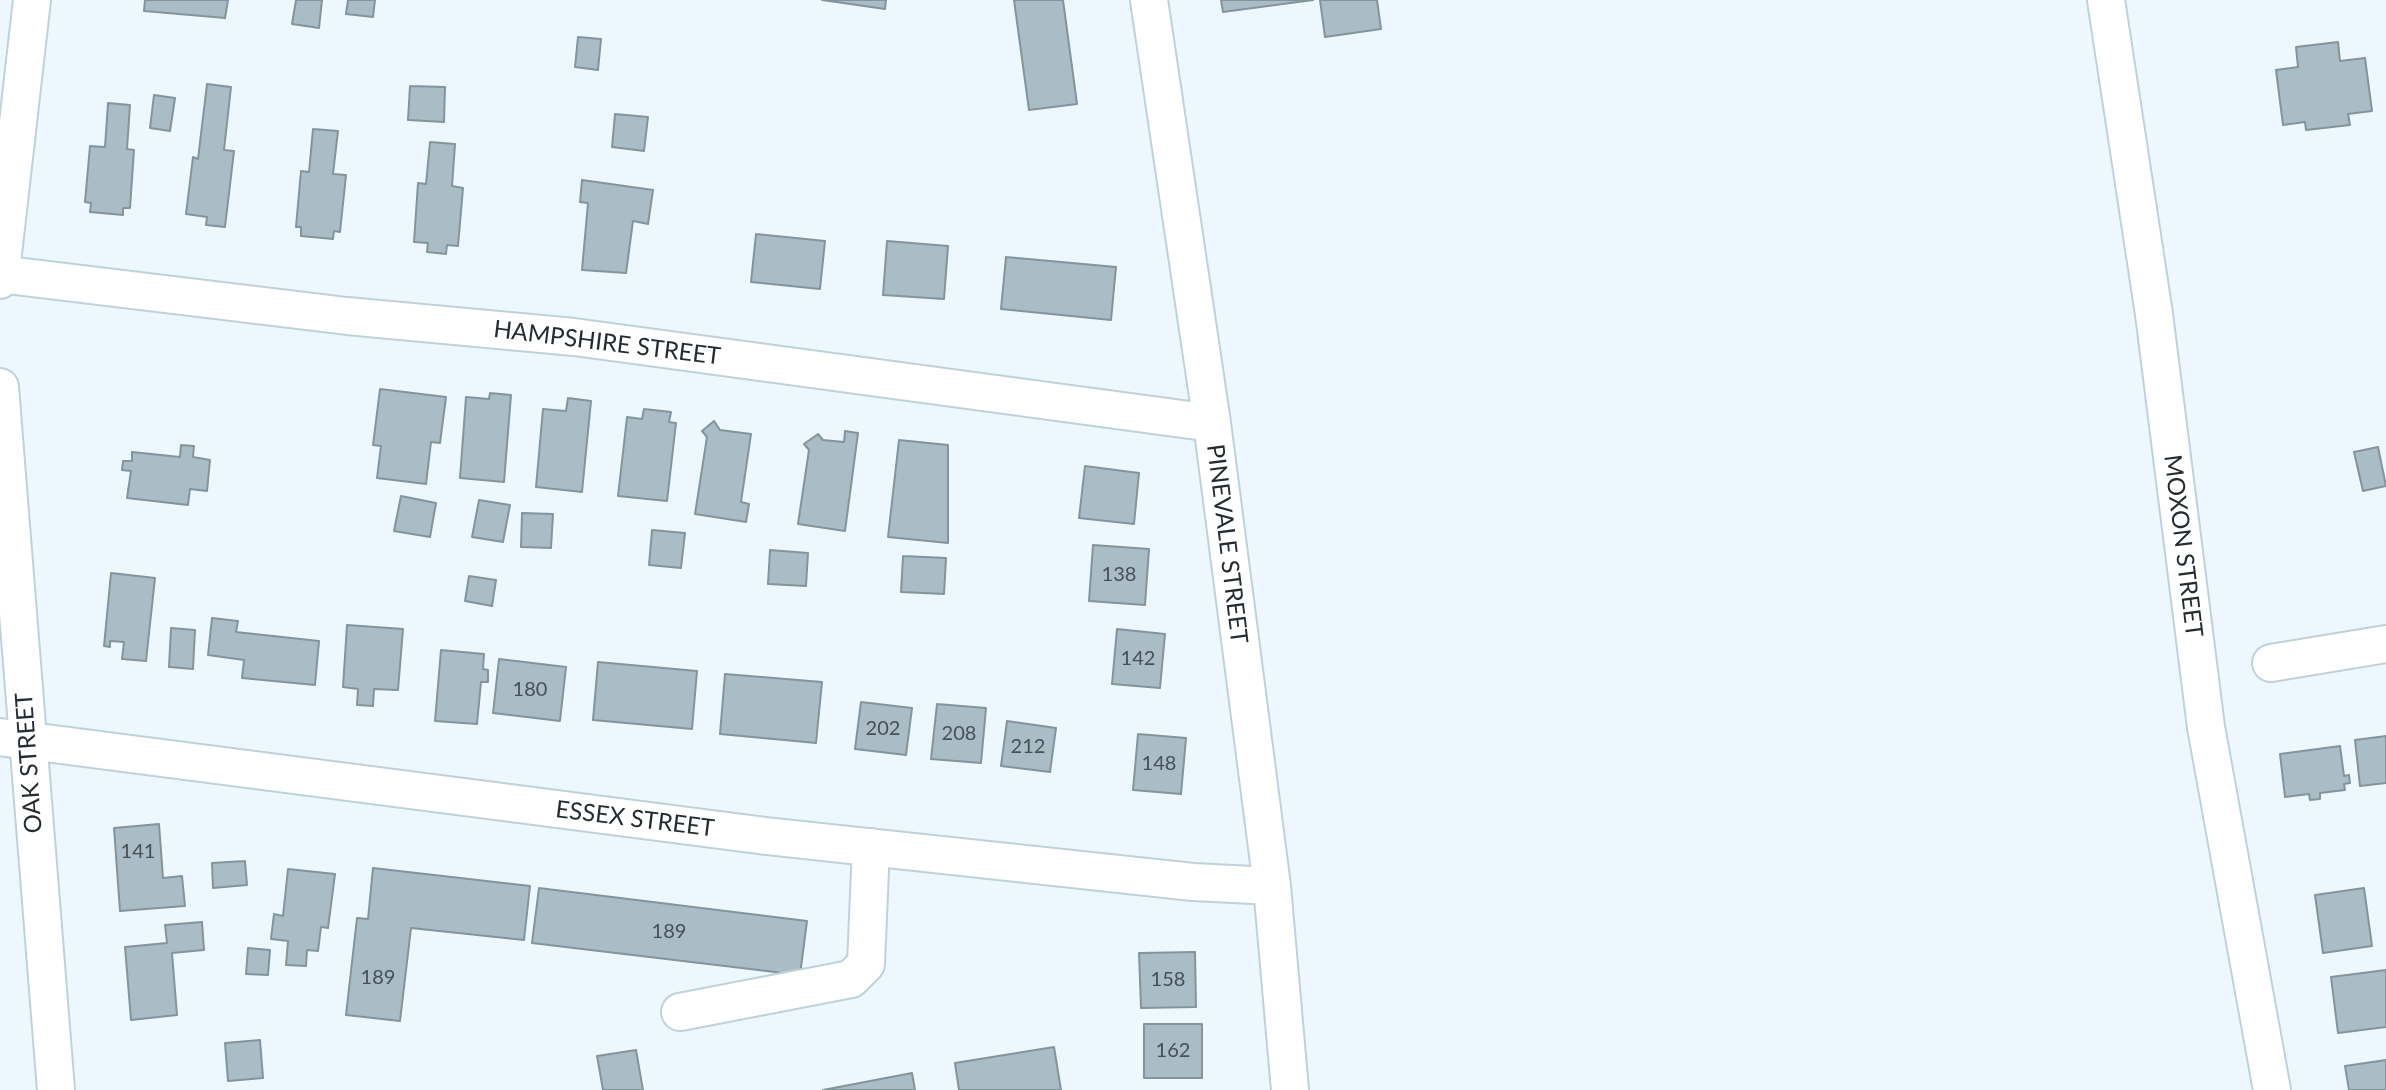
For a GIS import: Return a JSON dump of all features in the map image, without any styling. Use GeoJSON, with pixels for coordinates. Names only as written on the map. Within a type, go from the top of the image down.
{"type":"FeatureCollection","features":[{"type":"Feature","properties":{"kind":"street","name":"PINEVALE STREET"},"geometry":{"type":"LineString","coordinates":[[1149,0],[1212,423],[1272,886],[1290,1090]]}},
{"type":"Feature","properties":{"kind":"street","name":"MOXON STREET"},"geometry":{"type":"LineString","coordinates":[[2106,0],[2154,314],[2206,727],[2272,1090]]}},
{"type":"Feature","properties":{"kind":"street"},"geometry":{"type":"LineString","coordinates":[[0,276],[21,9]]}},
{"type":"Feature","properties":{"kind":"street","name":"HAMPSHIRE STREET"},"geometry":{"type":"LineString","coordinates":[[0,276],[347,316],[574,337],[1212,423]]}},
{"type":"Feature","properties":{"kind":"street","name":"OAK STREET"},"geometry":{"type":"LineString","coordinates":[[0,387],[14,739],[56,1090]]}},
{"type":"Feature","properties":{"kind":"street"},"geometry":{"type":"LineString","coordinates":[[2271,663],[2386,644]]}},
{"type":"Feature","properties":{"kind":"street","name":"ESSEX STREET"},"geometry":{"type":"LineString","coordinates":[[14,739],[871,847],[1193,882],[1272,886]]}},
{"type":"Feature","properties":{"kind":"street"},"geometry":{"type":"LineString","coordinates":[[680,1012],[851,979],[866,964],[871,847]]}},
{"type":"Feature","properties":{"kind":"building"},"geometry":{"type":"Polygon","coordinates":[[[145,0],[228,0],[225,18],[144,11],[145,0]]]}},
{"type":"Feature","properties":{"kind":"building"},"geometry":{"type":"Polygon","coordinates":[[[296,0],[322,0],[319,28],[292,24],[296,0]]]}},
{"type":"Feature","properties":{"kind":"building"},"geometry":{"type":"Polygon","coordinates":[[[348,0],[375,0],[373,17],[346,14],[348,0]]]}},
{"type":"Feature","properties":{"kind":"building"},"geometry":{"type":"Polygon","coordinates":[[[822,0],[886,0],[885,9],[822,0]]]}},
{"type":"Feature","properties":{"kind":"building"},"geometry":{"type":"Polygon","coordinates":[[[1014,0],[1063,0],[1077,104],[1029,110],[1014,0]]]}},
{"type":"Feature","properties":{"kind":"building"},"geometry":{"type":"Polygon","coordinates":[[[1221,0],[1313,0],[1223,12],[1221,0]]]}},
{"type":"Feature","properties":{"kind":"building"},"geometry":{"type":"Polygon","coordinates":[[[1320,0],[1377,0],[1381,29],[1325,37],[1320,0]]]}},
{"type":"Feature","properties":{"kind":"building"},"geometry":{"type":"Polygon","coordinates":[[[578,37],[601,39],[598,70],[575,67],[578,37]]]}},
{"type":"Feature","properties":{"kind":"building"},"geometry":{"type":"Polygon","coordinates":[[[2338,42],[2340,61],[2365,58],[2372,111],[2348,114],[2350,125],[2306,130],[2305,122],[2283,125],[2276,70],[2298,67],[2296,47],[2338,42]]]}},
{"type":"Feature","properties":{"kind":"building"},"geometry":{"type":"Polygon","coordinates":[[[207,84],[231,87],[224,150],[234,151],[225,227],[206,225],[207,217],[186,214],[193,157],[198,159],[207,84]]]}},
{"type":"Feature","properties":{"kind":"building"},"geometry":{"type":"Polygon","coordinates":[[[410,86],[445,87],[444,122],[408,120],[410,86]]]}},
{"type":"Feature","properties":{"kind":"building"},"geometry":{"type":"Polygon","coordinates":[[[154,95],[175,98],[170,131],[150,128],[154,95]]]}},
{"type":"Feature","properties":{"kind":"building"},"geometry":{"type":"Polygon","coordinates":[[[108,103],[130,105],[127,149],[134,150],[130,208],[123,208],[123,215],[90,212],[91,203],[85,202],[90,146],[105,147],[108,103]]]}},
{"type":"Feature","properties":{"kind":"building"},"geometry":{"type":"Polygon","coordinates":[[[615,114],[648,117],[644,151],[612,147],[615,114]]]}},
{"type":"Feature","properties":{"kind":"building"},"geometry":{"type":"Polygon","coordinates":[[[313,129],[338,131],[333,174],[346,175],[340,232],[334,231],[333,239],[301,236],[301,227],[296,227],[301,171],[309,172],[313,129]]]}},
{"type":"Feature","properties":{"kind":"building"},"geometry":{"type":"Polygon","coordinates":[[[430,142],[455,144],[452,186],[463,188],[458,246],[447,245],[446,254],[427,252],[428,243],[414,242],[418,183],[426,184],[430,142]]]}},
{"type":"Feature","properties":{"kind":"building"},"geometry":{"type":"Polygon","coordinates":[[[582,180],[653,190],[648,224],[633,221],[626,273],[582,270],[588,203],[580,202],[582,180]]]}},
{"type":"Feature","properties":{"kind":"building"},"geometry":{"type":"Polygon","coordinates":[[[756,234],[825,241],[820,289],[751,282],[756,234]]]}},
{"type":"Feature","properties":{"kind":"building"},"geometry":{"type":"Polygon","coordinates":[[[887,241],[948,246],[944,299],[883,295],[887,241]]]}},
{"type":"Feature","properties":{"kind":"building"},"geometry":{"type":"Polygon","coordinates":[[[1006,257],[1116,267],[1111,320],[1001,309],[1006,257]]]}},
{"type":"Feature","properties":{"kind":"building"},"geometry":{"type":"Polygon","coordinates":[[[380,389],[446,397],[440,443],[431,442],[426,484],[377,478],[381,446],[373,445],[380,389]]]}},
{"type":"Feature","properties":{"kind":"building"},"geometry":{"type":"Polygon","coordinates":[[[490,393],[511,395],[504,482],[460,478],[466,397],[489,399],[490,393]]]}},
{"type":"Feature","properties":{"kind":"building"},"geometry":{"type":"Polygon","coordinates":[[[568,398],[591,401],[582,492],[536,487],[543,409],[566,411],[568,398]]]}},
{"type":"Feature","properties":{"kind":"building"},"geometry":{"type":"Polygon","coordinates":[[[644,409],[671,412],[669,422],[676,423],[667,501],[618,496],[627,417],[642,419],[644,409]]]}},
{"type":"Feature","properties":{"kind":"building"},"geometry":{"type":"Polygon","coordinates":[[[714,421],[720,430],[751,434],[741,502],[749,504],[746,522],[695,514],[707,437],[702,431],[714,421]]]}},
{"type":"Feature","properties":{"kind":"building"},"geometry":{"type":"Polygon","coordinates":[[[845,431],[858,433],[845,531],[798,524],[809,450],[804,444],[818,434],[823,440],[844,442],[845,431]]]}},
{"type":"Feature","properties":{"kind":"building"},"geometry":{"type":"Polygon","coordinates":[[[899,440],[948,445],[948,543],[888,537],[899,440]]]}},
{"type":"Feature","properties":{"kind":"building"},"geometry":{"type":"Polygon","coordinates":[[[181,445],[194,446],[193,457],[210,460],[207,491],[190,489],[188,505],[127,498],[131,471],[122,470],[123,461],[132,461],[132,452],[180,457],[181,445]]]}},
{"type":"Feature","properties":{"kind":"building"},"geometry":{"type":"Polygon","coordinates":[[[2378,447],[2386,486],[2363,491],[2354,452],[2378,447]]]}},
{"type":"Feature","properties":{"kind":"building"},"geometry":{"type":"Polygon","coordinates":[[[1085,466],[1139,473],[1134,524],[1079,518],[1085,466]]]}},
{"type":"Feature","properties":{"kind":"building"},"geometry":{"type":"Polygon","coordinates":[[[401,496],[436,503],[430,537],[394,531],[401,496]]]}},
{"type":"Feature","properties":{"kind":"building"},"geometry":{"type":"Polygon","coordinates":[[[479,500],[510,505],[503,542],[472,537],[479,500]]]}},
{"type":"Feature","properties":{"kind":"building"},"geometry":{"type":"Polygon","coordinates":[[[522,513],[553,514],[551,548],[521,547],[522,513]]]}},
{"type":"Feature","properties":{"kind":"building"},"geometry":{"type":"Polygon","coordinates":[[[652,530],[685,533],[681,568],[649,565],[652,530]]]}},
{"type":"Feature","properties":{"kind":"building"},"geometry":{"type":"Polygon","coordinates":[[[1093,545],[1149,549],[1145,605],[1089,601],[1093,545]]]}},
{"type":"Feature","properties":{"kind":"building"},"geometry":{"type":"Polygon","coordinates":[[[770,550],[808,553],[806,586],[768,584],[770,550]]]}},
{"type":"Feature","properties":{"kind":"building"},"geometry":{"type":"Polygon","coordinates":[[[903,556],[946,558],[944,594],[901,592],[903,556]]]}},
{"type":"Feature","properties":{"kind":"building"},"geometry":{"type":"Polygon","coordinates":[[[111,573],[155,578],[146,661],[122,659],[124,642],[110,641],[110,647],[104,646],[111,573]]]}},
{"type":"Feature","properties":{"kind":"building"},"geometry":{"type":"Polygon","coordinates":[[[469,576],[496,580],[492,606],[465,601],[469,576]]]}},
{"type":"Feature","properties":{"kind":"building"},"geometry":{"type":"Polygon","coordinates":[[[212,618],[238,621],[236,632],[319,641],[315,685],[242,678],[244,660],[208,655],[212,618]]]}},
{"type":"Feature","properties":{"kind":"building"},"geometry":{"type":"Polygon","coordinates":[[[347,625],[403,629],[398,690],[374,689],[373,706],[357,705],[358,689],[343,687],[347,625]]]}},
{"type":"Feature","properties":{"kind":"building"},"geometry":{"type":"Polygon","coordinates":[[[171,628],[195,630],[193,669],[169,667],[171,628]]]}},
{"type":"Feature","properties":{"kind":"building"},"geometry":{"type":"Polygon","coordinates":[[[1117,629],[1165,634],[1160,688],[1112,684],[1117,629]]]}},
{"type":"Feature","properties":{"kind":"building"},"geometry":{"type":"Polygon","coordinates":[[[441,650],[484,654],[483,669],[488,670],[488,682],[481,682],[477,724],[435,721],[441,650]]]}},
{"type":"Feature","properties":{"kind":"building"},"geometry":{"type":"Polygon","coordinates":[[[499,659],[566,667],[560,721],[493,713],[499,659]]]}},
{"type":"Feature","properties":{"kind":"building"},"geometry":{"type":"Polygon","coordinates":[[[598,662],[697,671],[692,729],[593,720],[598,662]]]}},
{"type":"Feature","properties":{"kind":"building"},"geometry":{"type":"Polygon","coordinates":[[[725,674],[822,682],[816,743],[720,734],[725,674]]]}},
{"type":"Feature","properties":{"kind":"building"},"geometry":{"type":"Polygon","coordinates":[[[861,702],[912,708],[906,755],[855,749],[861,702]]]}},
{"type":"Feature","properties":{"kind":"building"},"geometry":{"type":"Polygon","coordinates":[[[937,704],[986,708],[981,763],[931,759],[937,704]]]}},
{"type":"Feature","properties":{"kind":"building"},"geometry":{"type":"Polygon","coordinates":[[[1007,721],[1056,728],[1050,772],[1001,766],[1007,721]]]}},
{"type":"Feature","properties":{"kind":"building"},"geometry":{"type":"Polygon","coordinates":[[[1138,734],[1186,738],[1181,794],[1133,790],[1138,734]]]}},
{"type":"Feature","properties":{"kind":"building"},"geometry":{"type":"Polygon","coordinates":[[[2386,736],[2386,783],[2360,786],[2355,740],[2386,736]]]}},
{"type":"Feature","properties":{"kind":"building"},"geometry":{"type":"Polygon","coordinates":[[[2340,746],[2344,776],[2349,775],[2350,783],[2344,784],[2345,790],[2320,793],[2320,799],[2310,800],[2309,794],[2285,797],[2280,754],[2340,746]]]}},
{"type":"Feature","properties":{"kind":"building"},"geometry":{"type":"Polygon","coordinates":[[[159,824],[163,878],[182,876],[185,906],[120,911],[114,828],[159,824]]]}},
{"type":"Feature","properties":{"kind":"building"},"geometry":{"type":"Polygon","coordinates":[[[245,861],[247,885],[213,888],[212,863],[245,861]]]}},
{"type":"Feature","properties":{"kind":"building"},"geometry":{"type":"Polygon","coordinates":[[[373,868],[530,886],[524,940],[411,928],[400,1021],[346,1015],[357,918],[368,919],[373,868]]]}},
{"type":"Feature","properties":{"kind":"building"},"geometry":{"type":"Polygon","coordinates":[[[288,869],[335,874],[328,928],[321,927],[318,951],[307,950],[306,966],[286,965],[288,941],[271,939],[274,914],[283,916],[288,869]]]}},
{"type":"Feature","properties":{"kind":"building"},"geometry":{"type":"Polygon","coordinates":[[[539,888],[807,921],[800,975],[532,943],[539,888]]]}},
{"type":"Feature","properties":{"kind":"building"},"geometry":{"type":"Polygon","coordinates":[[[2364,888],[2372,946],[2323,953],[2315,895],[2364,888]]]}},
{"type":"Feature","properties":{"kind":"building"},"geometry":{"type":"Polygon","coordinates":[[[202,922],[204,950],[172,953],[177,1015],[131,1020],[125,947],[167,943],[165,925],[202,922]]]}},
{"type":"Feature","properties":{"kind":"building"},"geometry":{"type":"Polygon","coordinates":[[[248,948],[270,950],[268,975],[246,974],[248,948]]]}},
{"type":"Feature","properties":{"kind":"building"},"geometry":{"type":"Polygon","coordinates":[[[1195,952],[1196,1007],[1141,1008],[1139,953],[1195,952]]]}},
{"type":"Feature","properties":{"kind":"building"},"geometry":{"type":"Polygon","coordinates":[[[2386,970],[2386,1027],[2338,1033],[2331,977],[2386,970]]]}},
{"type":"Feature","properties":{"kind":"building"},"geometry":{"type":"Polygon","coordinates":[[[1144,1024],[1202,1024],[1202,1078],[1144,1078],[1144,1024]]]}},
{"type":"Feature","properties":{"kind":"building"},"geometry":{"type":"Polygon","coordinates":[[[260,1040],[263,1078],[228,1081],[225,1043],[260,1040]]]}},
{"type":"Feature","properties":{"kind":"building"},"geometry":{"type":"Polygon","coordinates":[[[1054,1047],[1061,1090],[959,1090],[955,1063],[1054,1047]]]}},
{"type":"Feature","properties":{"kind":"building"},"geometry":{"type":"Polygon","coordinates":[[[636,1050],[643,1090],[603,1090],[597,1056],[636,1050]]]}},
{"type":"Feature","properties":{"kind":"building"},"geometry":{"type":"Polygon","coordinates":[[[2386,1060],[2386,1090],[2349,1090],[2345,1066],[2386,1060]]]}},
{"type":"Feature","properties":{"kind":"building"},"geometry":{"type":"Polygon","coordinates":[[[912,1073],[915,1090],[823,1090],[912,1073]]]}}]}
